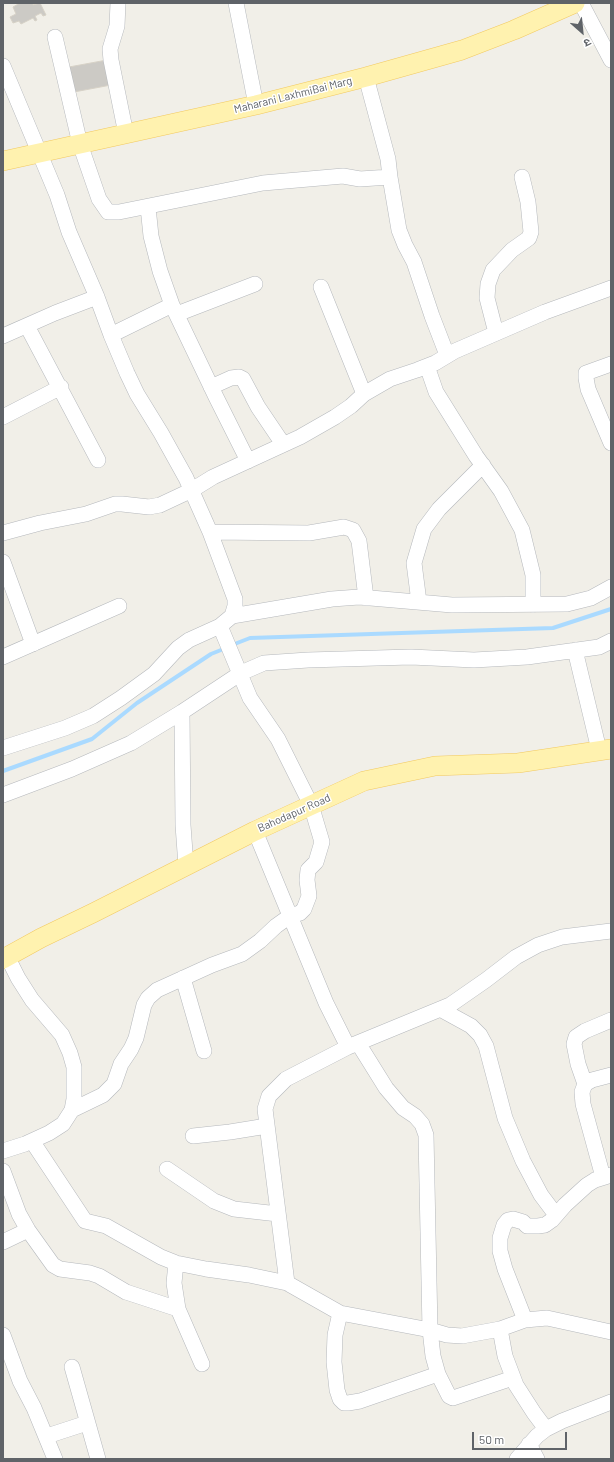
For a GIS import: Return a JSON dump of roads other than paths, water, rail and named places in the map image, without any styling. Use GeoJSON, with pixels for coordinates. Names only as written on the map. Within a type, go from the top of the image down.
{"type":"FeatureCollection","features":[{"type":"Feature","properties":{"kind":"main road","name":"Maharani LaxhmiBai Marg"},"geometry":{"type":"LineString","coordinates":[[3,161],[256,105],[366,77],[462,50],[514,30],[575,3]]}},
{"type":"Feature","properties":{"kind":"main road","name":"Bahodapur Road"},"geometry":{"type":"LineString","coordinates":[[5,958],[41,938],[255,831],[364,781],[435,766],[518,763],[605,749]]}},
{"type":"Feature","properties":{"kind":"street"},"geometry":{"type":"LineString","coordinates":[[118,3],[117,26],[110,49],[126,134]]}},
{"type":"Feature","properties":{"kind":"street"},"geometry":{"type":"LineString","coordinates":[[236,3],[256,105]]}},
{"type":"Feature","properties":{"kind":"street"},"geometry":{"type":"LineString","coordinates":[[581,3],[611,60]]}},
{"type":"Feature","properties":{"kind":"street"},"geometry":{"type":"LineString","coordinates":[[55,37],[80,144],[99,199],[108,212],[119,212],[148,207],[263,183],[343,176],[360,179],[390,177]]}},
{"type":"Feature","properties":{"kind":"street"},"geometry":{"type":"LineString","coordinates":[[3,66],[111,335],[137,394],[169,446],[192,490],[210,532],[235,599],[235,606],[232,616],[222,630],[190,640],[178,648],[154,674],[93,716],[65,728],[3,748]]}},
{"type":"Feature","properties":{"kind":"street"},"geometry":{"type":"LineString","coordinates":[[366,77],[386,153],[399,230],[414,262],[447,356]]}},
{"type":"Feature","properties":{"kind":"street"},"geometry":{"type":"LineString","coordinates":[[496,333],[487,298],[488,284],[493,270],[512,250],[529,238],[531,232],[528,202],[522,177]]}},
{"type":"Feature","properties":{"kind":"street"},"geometry":{"type":"LineString","coordinates":[[148,207],[150,236],[160,271],[174,310],[248,461]]}},
{"type":"Feature","properties":{"kind":"street"},"geometry":{"type":"LineString","coordinates":[[111,335],[174,310],[255,284]]}},
{"type":"Feature","properties":{"kind":"street"},"geometry":{"type":"LineString","coordinates":[[321,287],[364,394]]}},
{"type":"Feature","properties":{"kind":"street"},"geometry":{"type":"LineString","coordinates":[[3,533],[40,523],[86,514],[115,504],[149,507],[160,505],[192,490],[213,477],[283,444],[335,417],[351,406],[364,394],[390,379],[427,366],[472,343],[544,312],[610,290]]}},
{"type":"Feature","properties":{"kind":"street"},"geometry":{"type":"LineString","coordinates":[[3,336],[55,313],[97,297]]}},
{"type":"Feature","properties":{"kind":"street"},"geometry":{"type":"LineString","coordinates":[[27,326],[61,387],[98,460]]}},
{"type":"Feature","properties":{"kind":"street"},"geometry":{"type":"LineString","coordinates":[[611,364],[586,373],[586,378],[588,389],[611,443]]}},
{"type":"Feature","properties":{"kind":"street"},"geometry":{"type":"LineString","coordinates":[[427,366],[436,392],[501,491],[522,530],[533,575],[533,604]]}},
{"type":"Feature","properties":{"kind":"street"},"geometry":{"type":"LineString","coordinates":[[211,388],[231,378],[238,377],[243,379],[258,407],[283,444]]}},
{"type":"Feature","properties":{"kind":"street"},"geometry":{"type":"LineString","coordinates":[[3,417],[61,387]]}},
{"type":"Feature","properties":{"kind":"street"},"geometry":{"type":"LineString","coordinates":[[419,602],[414,563],[424,529],[439,509],[483,465]]}},
{"type":"Feature","properties":{"kind":"street"},"geometry":{"type":"LineString","coordinates":[[210,532],[309,533],[344,527],[353,530],[359,541],[366,598]]}},
{"type":"Feature","properties":{"kind":"street"},"geometry":{"type":"LineString","coordinates":[[3,562],[33,644]]}},
{"type":"Feature","properties":{"kind":"street"},"geometry":{"type":"LineString","coordinates":[[232,616],[332,599],[366,598],[452,606],[567,604],[591,598],[611,587]]}},
{"type":"Feature","properties":{"kind":"street"},"geometry":{"type":"LineString","coordinates":[[3,657],[119,606]]}},
{"type":"Feature","properties":{"kind":"street"},"geometry":{"type":"LineString","coordinates":[[72,1110],[96,1099],[109,1090],[114,1084],[121,1064],[136,1038],[144,1005],[148,998],[157,990],[242,954],[253,947],[276,926],[290,916],[300,913],[304,909],[309,896],[307,880],[308,870],[316,862],[322,842],[311,806],[278,739],[250,698],[222,630]]}},
{"type":"Feature","properties":{"kind":"street"},"geometry":{"type":"LineString","coordinates":[[3,795],[72,769],[130,743],[182,712],[238,667],[264,663],[411,657],[474,660],[527,657],[599,647],[611,641]]}},
{"type":"Feature","properties":{"kind":"street"},"geometry":{"type":"LineString","coordinates":[[575,650],[605,749]]}},
{"type":"Feature","properties":{"kind":"street"},"geometry":{"type":"LineString","coordinates":[[182,712],[183,825],[186,866]]}},
{"type":"Feature","properties":{"kind":"street"},"geometry":{"type":"LineString","coordinates":[[255,831],[326,1003],[353,1045],[386,1088],[404,1108],[415,1116],[422,1124],[426,1135],[430,1330],[433,1356],[438,1374],[449,1396],[453,1398],[513,1378]]}},
{"type":"Feature","properties":{"kind":"street"},"geometry":{"type":"LineString","coordinates":[[286,1283],[265,1109],[269,1096],[286,1079],[353,1045],[450,1005],[516,957],[538,945],[562,937],[611,932]]}},
{"type":"Feature","properties":{"kind":"street"},"geometry":{"type":"LineString","coordinates":[[3,1151],[50,1133],[63,1124],[72,1110],[74,1099],[74,1067],[70,1053],[62,1036],[32,1000],[5,958]]}},
{"type":"Feature","properties":{"kind":"street"},"geometry":{"type":"LineString","coordinates":[[183,978],[204,1051]]}},
{"type":"Feature","properties":{"kind":"street"},"geometry":{"type":"LineString","coordinates":[[440,1009],[471,1026],[480,1035],[486,1046],[499,1098],[508,1125],[523,1161],[541,1195],[556,1215]]}},
{"type":"Feature","properties":{"kind":"street"},"geometry":{"type":"LineString","coordinates":[[585,1084],[578,1064],[574,1044],[576,1037],[584,1031],[611,1020]]}},
{"type":"Feature","properties":{"kind":"street"},"geometry":{"type":"LineString","coordinates":[[525,1320],[505,1269],[500,1251],[501,1234],[504,1225],[508,1220],[517,1219],[527,1226],[538,1226],[545,1224],[587,1185],[607,1176],[583,1104],[582,1092],[585,1084],[592,1080],[611,1075]]}},
{"type":"Feature","properties":{"kind":"street"},"geometry":{"type":"LineString","coordinates":[[193,1136],[267,1126]]}},
{"type":"Feature","properties":{"kind":"street"},"geometry":{"type":"LineString","coordinates":[[32,1141],[85,1221],[106,1226],[160,1257],[176,1263],[286,1283],[340,1313],[430,1330],[453,1336],[500,1329],[525,1320],[547,1318],[611,1332]]}},
{"type":"Feature","properties":{"kind":"street"},"geometry":{"type":"LineString","coordinates":[[167,1169],[214,1201],[249,1212],[278,1214]]}},
{"type":"Feature","properties":{"kind":"street"},"geometry":{"type":"LineString","coordinates":[[3,1171],[28,1230],[53,1265],[60,1269],[90,1272],[126,1292],[178,1309]]}},
{"type":"Feature","properties":{"kind":"street"},"geometry":{"type":"LineString","coordinates":[[3,1242],[28,1230]]}},
{"type":"Feature","properties":{"kind":"street"},"geometry":{"type":"LineString","coordinates":[[176,1263],[174,1283],[178,1309],[202,1364]]}},
{"type":"Feature","properties":{"kind":"street"},"geometry":{"type":"LineString","coordinates":[[340,1313],[335,1335],[334,1362],[337,1390],[340,1399],[344,1403],[348,1404],[360,1401],[438,1374]]}},
{"type":"Feature","properties":{"kind":"street"},"geometry":{"type":"LineString","coordinates":[[500,1329],[505,1356],[513,1378],[523,1398],[546,1429]]}},
{"type":"Feature","properties":{"kind":"street"},"geometry":{"type":"LineString","coordinates":[[3,1335],[20,1381],[47,1436],[55,1459]]}},
{"type":"Feature","properties":{"kind":"street"},"geometry":{"type":"LineString","coordinates":[[72,1367],[98,1459]]}},
{"type":"Feature","properties":{"kind":"street"},"geometry":{"type":"LineString","coordinates":[[517,1459],[529,1444],[546,1429],[562,1421],[611,1402]]}},
{"type":"Feature","properties":{"kind":"street"},"geometry":{"type":"LineString","coordinates":[[47,1436],[87,1423]]}},
{"type":"Feature","properties":{"kind":"street"},"geometry":{"type":"LineString","coordinates":[[529,1444],[537,1459]]}},
{"type":"Feature","properties":{"kind":"waterway"},"geometry":{"type":"LineString","coordinates":[[232,645],[250,638],[553,628],[611,609]]}},
{"type":"Feature","properties":{"kind":"waterway"},"geometry":{"type":"LineString","coordinates":[[3,771],[92,739],[137,703],[211,654],[226,648]]}}]}
